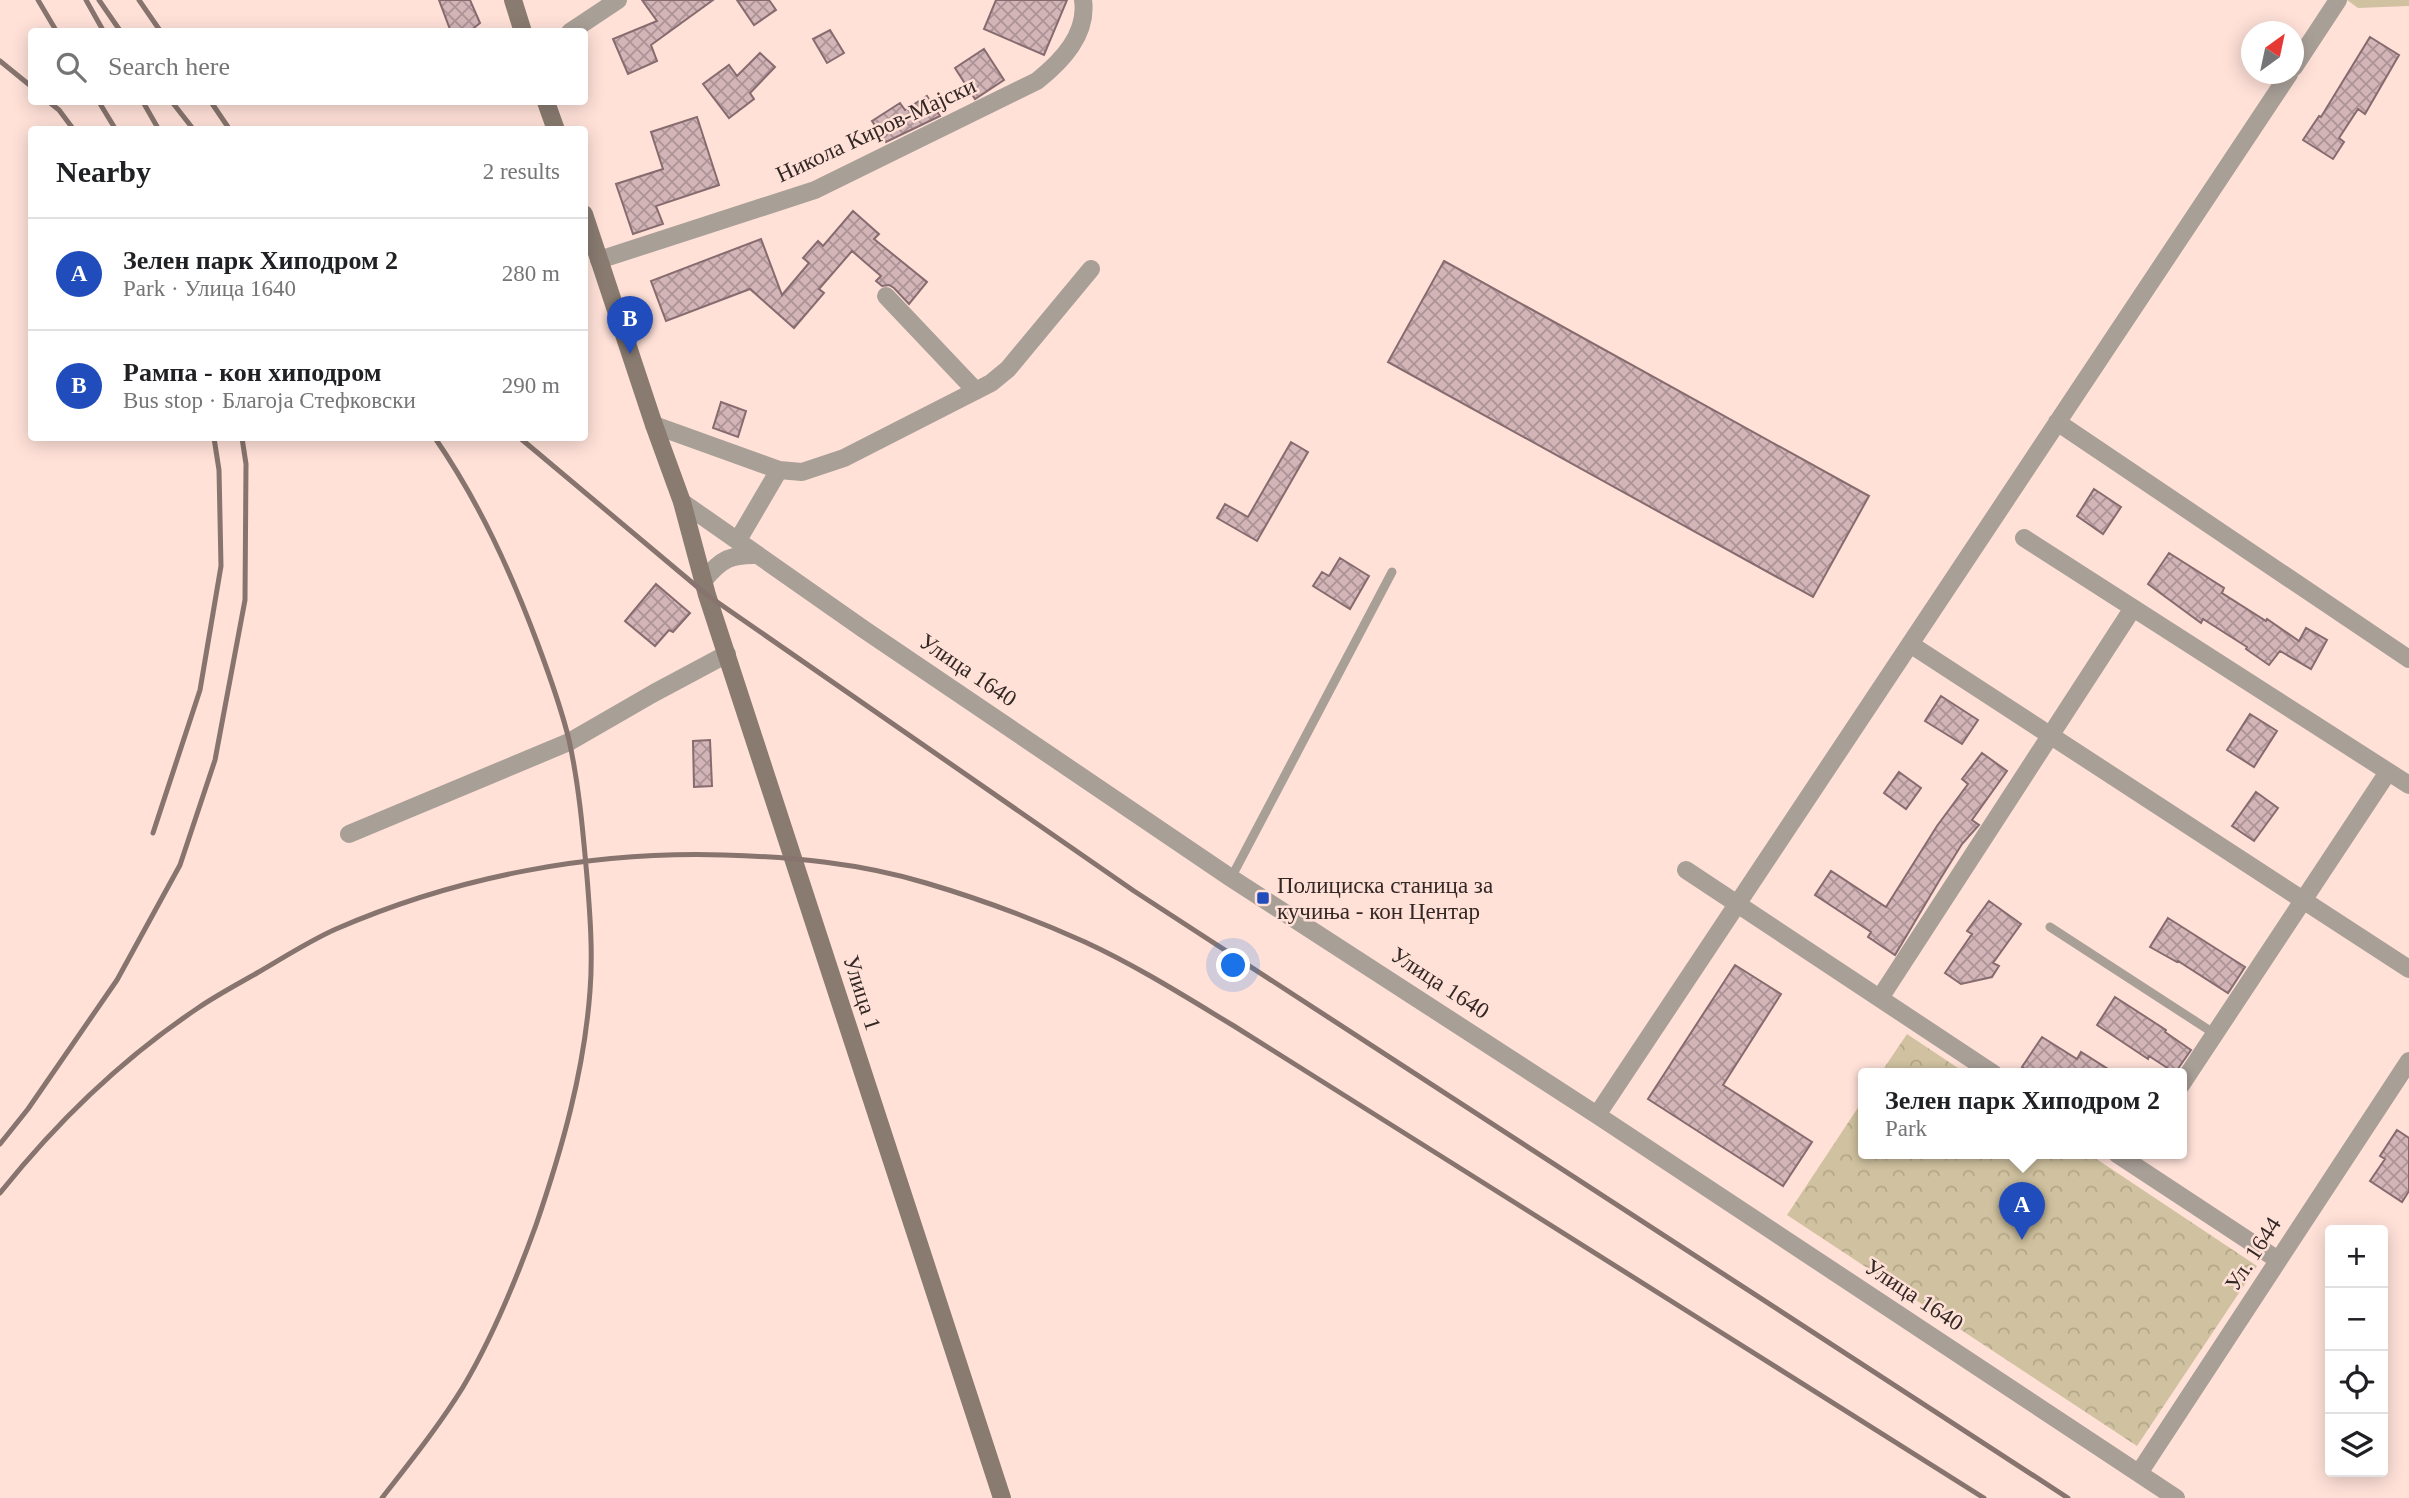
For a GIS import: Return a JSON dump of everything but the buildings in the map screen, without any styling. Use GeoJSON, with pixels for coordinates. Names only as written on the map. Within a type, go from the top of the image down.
{"type":"FeatureCollection","features":[{"type":"Feature","properties":{"kind":"main road"},"geometry":{"type":"LineString","coordinates":[[513,0],[522,28]]}},
{"type":"Feature","properties":{"kind":"main road"},"geometry":{"type":"LineString","coordinates":[[547,105],[555,126]]}},
{"type":"Feature","properties":{"kind":"main road","name":"Улица 1"},"geometry":{"type":"LineString","coordinates":[[588,226],[682,502],[727,654],[1002,1498]]}},
{"type":"Feature","properties":{"kind":"street"},"geometry":{"type":"LineString","coordinates":[[576,28],[618,0]]}},
{"type":"Feature","properties":{"kind":"street","name":"Никола Киров-Мајски"},"geometry":{"type":"LineString","coordinates":[[599,260],[815,190],[1037,81],[1057,64],[1072,45],[1085,14],[1083,0]]}},
{"type":"Feature","properties":{"kind":"street"},"geometry":{"type":"LineString","coordinates":[[2304,52],[2338,0]]}},
{"type":"Feature","properties":{"kind":"street"},"geometry":{"type":"LineString","coordinates":[[1597,1115],[2282,84]]}},
{"type":"Feature","properties":{"kind":"street"},"geometry":{"type":"LineString","coordinates":[[654,425],[779,470],[802,472],[844,458],[991,383],[1008,369],[1091,269]]}},
{"type":"Feature","properties":{"kind":"street"},"geometry":{"type":"LineString","coordinates":[[886,296],[976,391]]}},
{"type":"Feature","properties":{"kind":"street"},"geometry":{"type":"LineString","coordinates":[[2057,422],[2409,659]]}},
{"type":"Feature","properties":{"kind":"street"},"geometry":{"type":"LineString","coordinates":[[737,540],[779,470]]}},
{"type":"Feature","properties":{"kind":"street","name":"Улица 1640"},"geometry":{"type":"LineString","coordinates":[[682,502],[1231,877],[1597,1115],[2176,1498]]}},
{"type":"Feature","properties":{"kind":"street"},"geometry":{"type":"LineString","coordinates":[[2024,538],[2409,785]]}},
{"type":"Feature","properties":{"kind":"street"},"geometry":{"type":"LineString","coordinates":[[704,580],[727,558],[758,555]]}},
{"type":"Feature","properties":{"kind":"street"},"geometry":{"type":"LineString","coordinates":[[1880,998],[2133,608]]}},
{"type":"Feature","properties":{"kind":"street"},"geometry":{"type":"LineString","coordinates":[[1910,644],[2409,969]]}},
{"type":"Feature","properties":{"kind":"street"},"geometry":{"type":"LineString","coordinates":[[349,834],[569,742],[727,654]]}},
{"type":"Feature","properties":{"kind":"street"},"geometry":{"type":"LineString","coordinates":[[2187,1076],[2388,772]]}},
{"type":"Feature","properties":{"kind":"street"},"geometry":{"type":"LineString","coordinates":[[1686,870],[1985,1068]]}},
{"type":"Feature","properties":{"kind":"street","name":"Ул. 1644"},"geometry":{"type":"LineString","coordinates":[[2138,1473],[2409,1061]]}},
{"type":"Feature","properties":{"kind":"street"},"geometry":{"type":"LineString","coordinates":[[2130,1159],[2278,1261]]}},
{"type":"Feature","properties":{"kind":"lane"},"geometry":{"type":"LineString","coordinates":[[1231,877],[1392,572]]}},
{"type":"Feature","properties":{"kind":"lane"},"geometry":{"type":"LineString","coordinates":[[2050,927],[2215,1034]]}},
{"type":"Feature","properties":{"kind":"green space"},"geometry":{"type":"Polygon","coordinates":[[[2347,0],[2409,0],[2409,6],[2358,8],[2347,0]]]}},
{"type":"Feature","properties":{"kind":"green space"},"geometry":{"type":"Polygon","coordinates":[[[1907,1034],[1958,1068],[1884,1068],[1907,1034]]]}},
{"type":"Feature","properties":{"kind":"green space"},"geometry":{"type":"Polygon","coordinates":[[[1858,1108],[1858,1159],[2096,1159],[2257,1266],[2137,1446],[1787,1215],[1858,1108]]]}},
{"type":"Feature","properties":{"kind":"railway"},"geometry":{"type":"LineString","coordinates":[[38,0],[55,28]]}},
{"type":"Feature","properties":{"kind":"railway"},"geometry":{"type":"LineString","coordinates":[[86,0],[102,28]]}},
{"type":"Feature","properties":{"kind":"railway"},"geometry":{"type":"LineString","coordinates":[[99,0],[118,28]]}},
{"type":"Feature","properties":{"kind":"railway"},"geometry":{"type":"LineString","coordinates":[[139,0],[158,28]]}},
{"type":"Feature","properties":{"kind":"railway"},"geometry":{"type":"LineString","coordinates":[[0,61],[28,84]]}},
{"type":"Feature","properties":{"kind":"railway"},"geometry":{"type":"LineString","coordinates":[[53,105],[71,126]]}},
{"type":"Feature","properties":{"kind":"railway"},"geometry":{"type":"LineString","coordinates":[[101,105],[114,126]]}},
{"type":"Feature","properties":{"kind":"railway"},"geometry":{"type":"LineString","coordinates":[[145,105],[157,126]]}},
{"type":"Feature","properties":{"kind":"railway"},"geometry":{"type":"LineString","coordinates":[[174,105],[191,126]]}},
{"type":"Feature","properties":{"kind":"railway"},"geometry":{"type":"LineString","coordinates":[[213,105],[227,126]]}},
{"type":"Feature","properties":{"kind":"railway"},"geometry":{"type":"LineString","coordinates":[[153,833],[200,690],[221,566],[219,470],[214,441]]}},
{"type":"Feature","properties":{"kind":"railway"},"geometry":{"type":"LineString","coordinates":[[0,1144],[28,1109],[117,980],[180,865],[215,760],[245,600],[246,464],[242,441]]}},
{"type":"Feature","properties":{"kind":"railway"},"geometry":{"type":"LineString","coordinates":[[382,1498],[463,1387],[494,1328],[520,1266],[546,1196],[571,1110],[583,1051],[591,977],[590,919],[582,826],[569,740],[562,715],[516,589],[466,487],[437,441]]}},
{"type":"Feature","properties":{"kind":"railway"},"geometry":{"type":"LineString","coordinates":[[524,441],[707,595],[1134,891],[2068,1498]]}},
{"type":"Feature","properties":{"kind":"railway"},"geometry":{"type":"LineString","coordinates":[[0,1193],[67,1117],[117,1070],[170,1027],[306,944],[382,910],[478,881],[526,871],[625,857],[775,857],[851,866],[926,883],[1007,910],[1085,942],[1142,971],[1234,1026],[1984,1498]]}},
{"type":"Feature","properties":{"kind":"place","name":"Рампа - кон хиподром"},"geometry":{"type":"Point","coordinates":[630,354]}},
{"type":"Feature","properties":{"kind":"place","name":"Полициска станица за кучиња - кон Центар"},"geometry":{"type":"Point","coordinates":[1263,898]}},
{"type":"Feature","properties":{"kind":"place","name":"Зелен парк Хиподром 2"},"geometry":{"type":"Point","coordinates":[2022,1240]}}]}
